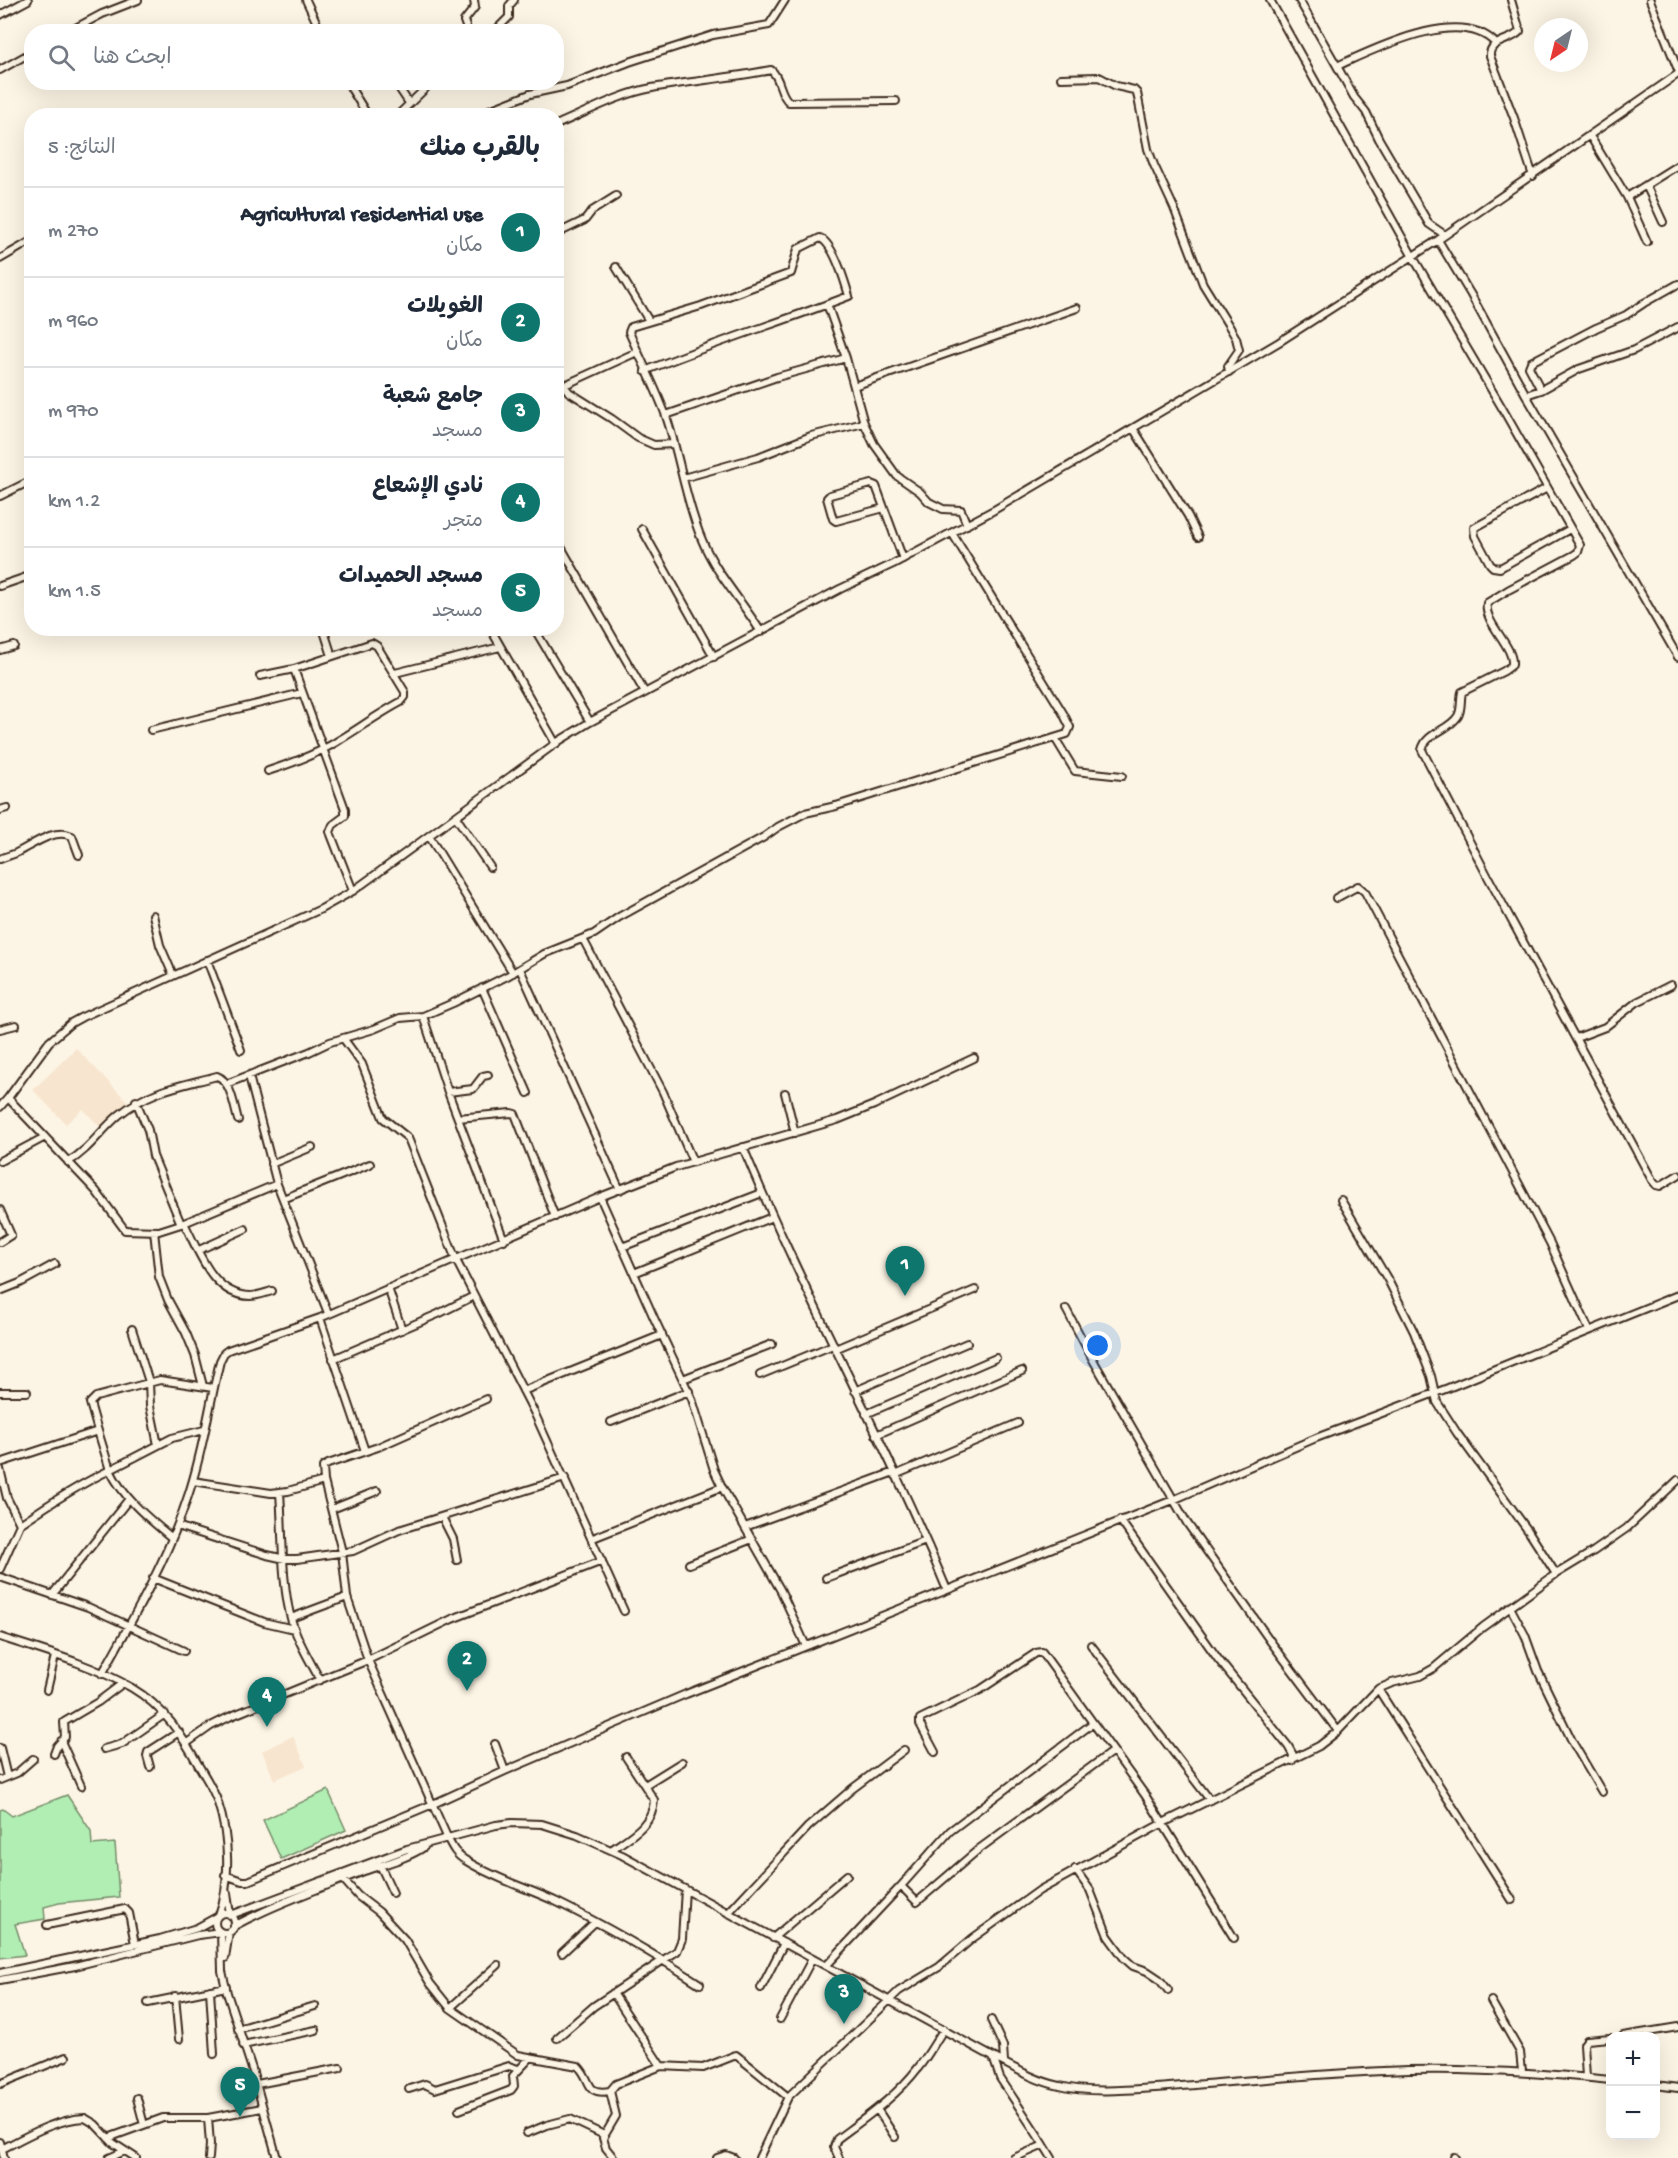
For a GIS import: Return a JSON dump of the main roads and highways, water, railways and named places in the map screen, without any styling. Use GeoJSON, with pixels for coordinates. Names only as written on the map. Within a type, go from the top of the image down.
{"type":"FeatureCollection","features":[{"type":"Feature","properties":{"kind":"place","name":"Agricultural residential use"},"geometry":{"type":"Point","coordinates":[905,1296]}},
{"type":"Feature","properties":{"kind":"place","name":"الغويلات"},"geometry":{"type":"Point","coordinates":[467,1691]}},
{"type":"Feature","properties":{"kind":"place","name":"نادي الإشعاع"},"geometry":{"type":"Point","coordinates":[267,1727]}},
{"type":"Feature","properties":{"kind":"place","name":"جامع شعبة"},"geometry":{"type":"Point","coordinates":[844,2024]}},
{"type":"Feature","properties":{"kind":"place","name":"مسجد الحميدات"},"geometry":{"type":"Point","coordinates":[240,2117]}}]}
